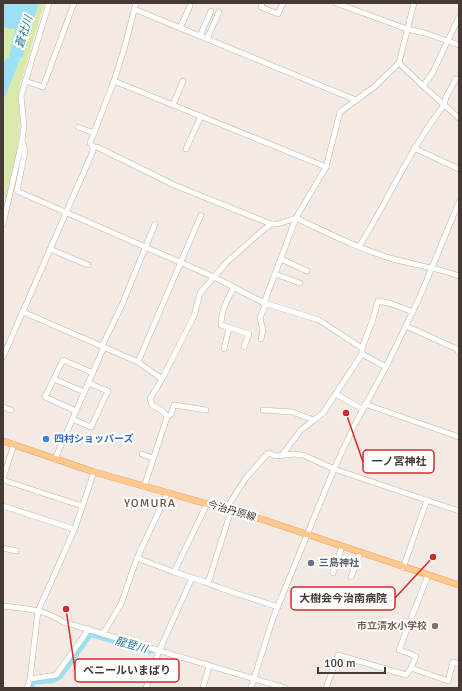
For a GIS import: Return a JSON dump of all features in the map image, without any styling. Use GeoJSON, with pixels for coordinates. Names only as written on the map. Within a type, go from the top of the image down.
{"type":"FeatureCollection","features":[{"type":"Feature","properties":{"kind":"main road","name":"今治丹原線"},"geometry":{"type":"LineString","coordinates":[[3,441],[94,472],[229,510],[459,585]]}},
{"type":"Feature","properties":{"kind":"street"},"geometry":{"type":"LineString","coordinates":[[3,224],[22,141],[24,126],[21,96],[48,3]]}},
{"type":"Feature","properties":{"kind":"street"},"geometry":{"type":"LineString","coordinates":[[25,81],[43,87],[74,3]]}},
{"type":"Feature","properties":{"kind":"street"},"geometry":{"type":"LineString","coordinates":[[3,357],[93,151],[93,147],[90,143],[114,81],[136,3]]}},
{"type":"Feature","properties":{"kind":"street"},"geometry":{"type":"LineString","coordinates":[[262,3],[261,7],[278,14],[283,3]]}},
{"type":"Feature","properties":{"kind":"street"},"geometry":{"type":"LineString","coordinates":[[336,3],[407,29],[425,33],[459,45]]}},
{"type":"Feature","properties":{"kind":"street"},"geometry":{"type":"LineString","coordinates":[[261,339],[263,330],[260,318],[275,274],[296,218],[326,167],[340,112],[374,86],[399,63],[414,3]]}},
{"type":"Feature","properties":{"kind":"street"},"geometry":{"type":"LineString","coordinates":[[180,28],[190,6]]}},
{"type":"Feature","properties":{"kind":"street"},"geometry":{"type":"LineString","coordinates":[[134,9],[356,100]]}},
{"type":"Feature","properties":{"kind":"street"},"geometry":{"type":"LineString","coordinates":[[200,36],[211,11]]}},
{"type":"Feature","properties":{"kind":"street"},"geometry":{"type":"LineString","coordinates":[[207,39],[219,12]]}},
{"type":"Feature","properties":{"kind":"street"},"geometry":{"type":"LineString","coordinates":[[423,86],[432,74],[459,17]]}},
{"type":"Feature","properties":{"kind":"street"},"geometry":{"type":"LineString","coordinates":[[399,63],[459,118]]}},
{"type":"Feature","properties":{"kind":"street"},"geometry":{"type":"LineString","coordinates":[[359,247],[414,148],[444,105],[446,97],[456,78]]}},
{"type":"Feature","properties":{"kind":"street"},"geometry":{"type":"LineString","coordinates":[[114,81],[326,167]]}},
{"type":"Feature","properties":{"kind":"street"},"geometry":{"type":"LineString","coordinates":[[173,105],[183,81]]}},
{"type":"Feature","properties":{"kind":"street"},"geometry":{"type":"LineString","coordinates":[[186,149],[200,116]]}},
{"type":"Feature","properties":{"kind":"street"},"geometry":{"type":"LineString","coordinates":[[78,127],[94,133]]}},
{"type":"Feature","properties":{"kind":"street"},"geometry":{"type":"LineString","coordinates":[[22,141],[25,151],[17,191],[214,277],[265,303],[319,320],[386,367]]}},
{"type":"Feature","properties":{"kind":"street"},"geometry":{"type":"LineString","coordinates":[[93,147],[97,147],[174,185],[272,224],[278,224],[296,218],[349,244],[459,276]]}},
{"type":"Feature","properties":{"kind":"street"},"geometry":{"type":"LineString","coordinates":[[414,148],[459,169]]}},
{"type":"Feature","properties":{"kind":"street"},"geometry":{"type":"LineString","coordinates":[[251,688],[278,607],[334,469],[364,406],[386,367],[413,312],[433,268],[459,202]]}},
{"type":"Feature","properties":{"kind":"street"},"geometry":{"type":"LineString","coordinates":[[138,362],[201,214]]}},
{"type":"Feature","properties":{"kind":"street"},"geometry":{"type":"LineString","coordinates":[[55,459],[93,373],[155,224]]}},
{"type":"Feature","properties":{"kind":"street"},"geometry":{"type":"LineString","coordinates":[[167,417],[164,412],[152,405],[150,399],[162,379],[194,316],[200,293],[227,262],[263,230],[272,224]]}},
{"type":"Feature","properties":{"kind":"street"},"geometry":{"type":"LineString","coordinates":[[50,249],[88,265]]}},
{"type":"Feature","properties":{"kind":"street"},"geometry":{"type":"LineString","coordinates":[[281,258],[307,271]]}},
{"type":"Feature","properties":{"kind":"street"},"geometry":{"type":"LineString","coordinates":[[275,274],[300,284]]}},
{"type":"Feature","properties":{"kind":"street"},"geometry":{"type":"LineString","coordinates":[[234,287],[221,316],[222,325],[249,334],[244,347]]}},
{"type":"Feature","properties":{"kind":"street"},"geometry":{"type":"LineString","coordinates":[[282,456],[301,430],[323,413],[336,394],[362,351],[378,301],[392,304],[413,312]]}},
{"type":"Feature","properties":{"kind":"street"},"geometry":{"type":"LineString","coordinates":[[23,312],[138,362],[162,379]]}},
{"type":"Feature","properties":{"kind":"street"},"geometry":{"type":"LineString","coordinates":[[406,326],[457,350],[459,353]]}},
{"type":"Feature","properties":{"kind":"street"},"geometry":{"type":"LineString","coordinates":[[224,349],[229,328]]}},
{"type":"Feature","properties":{"kind":"street"},"geometry":{"type":"LineString","coordinates":[[76,411],[46,398],[54,379],[63,360],[93,373]]}},
{"type":"Feature","properties":{"kind":"street"},"geometry":{"type":"LineString","coordinates":[[54,379],[84,392]]}},
{"type":"Feature","properties":{"kind":"street"},"geometry":{"type":"LineString","coordinates":[[72,419],[91,427],[108,391],[88,382]]}},
{"type":"Feature","properties":{"kind":"street"},"geometry":{"type":"LineString","coordinates":[[336,394],[364,406],[459,437]]}},
{"type":"Feature","properties":{"kind":"street"},"geometry":{"type":"LineString","coordinates":[[144,487],[167,417],[172,414],[174,405],[206,410]]}},
{"type":"Feature","properties":{"kind":"street"},"geometry":{"type":"LineString","coordinates":[[3,407],[11,410]]}},
{"type":"Feature","properties":{"kind":"street"},"geometry":{"type":"LineString","coordinates":[[263,410],[292,412],[314,420]]}},
{"type":"Feature","properties":{"kind":"street"},"geometry":{"type":"LineString","coordinates":[[14,444],[3,478],[82,506]]}},
{"type":"Feature","properties":{"kind":"street"},"geometry":{"type":"LineString","coordinates":[[208,583],[229,510],[246,478],[268,453],[276,456],[294,454],[303,455],[334,469],[459,511]]}},
{"type":"Feature","properties":{"kind":"street"},"geometry":{"type":"LineString","coordinates":[[142,454],[153,458]]}},
{"type":"Feature","properties":{"kind":"street"},"geometry":{"type":"LineString","coordinates":[[27,688],[30,679],[38,611],[74,529],[94,472]]}},
{"type":"Feature","properties":{"kind":"street"},"geometry":{"type":"LineString","coordinates":[[103,634],[121,604],[137,558],[168,492]]}},
{"type":"Feature","properties":{"kind":"street"},"geometry":{"type":"LineString","coordinates":[[403,568],[426,500]]}},
{"type":"Feature","properties":{"kind":"street"},"geometry":{"type":"LineString","coordinates":[[174,572],[207,504]]}},
{"type":"Feature","properties":{"kind":"street"},"geometry":{"type":"LineString","coordinates":[[3,506],[74,529]]}},
{"type":"Feature","properties":{"kind":"street"},"geometry":{"type":"LineString","coordinates":[[332,572],[342,547]]}},
{"type":"Feature","properties":{"kind":"street"},"geometry":{"type":"LineString","coordinates":[[3,548],[16,551]]}},
{"type":"Feature","properties":{"kind":"street"},"geometry":{"type":"LineString","coordinates":[[351,577],[360,553]]}},
{"type":"Feature","properties":{"kind":"street"},"geometry":{"type":"LineString","coordinates":[[137,558],[278,607]]}},
{"type":"Feature","properties":{"kind":"street"},"geometry":{"type":"LineString","coordinates":[[326,688],[338,655],[406,675],[416,656],[399,650],[428,575]]}},
{"type":"Feature","properties":{"kind":"street"},"geometry":{"type":"LineString","coordinates":[[146,688],[159,651],[192,578]]}},
{"type":"Feature","properties":{"kind":"street"},"geometry":{"type":"LineString","coordinates":[[3,606],[38,611],[53,615],[63,622],[285,688]]}},
{"type":"Feature","properties":{"kind":"street"},"geometry":{"type":"LineString","coordinates":[[30,679],[56,675],[89,629]]}},
{"type":"Feature","properties":{"kind":"street"},"geometry":{"type":"LineString","coordinates":[[411,668],[448,681],[454,662],[459,664]]}},
{"type":"Feature","properties":{"kind":"street"},"geometry":{"type":"LineString","coordinates":[[204,686],[209,666]]}},
{"type":"Feature","properties":{"kind":"green space"},"geometry":{"type":"Polygon","coordinates":[[[39,3],[44,3],[18,92],[20,122],[19,136],[15,164],[6,200],[3,193],[3,102],[20,58],[23,57],[25,45],[39,3]]]}},
{"type":"Feature","properties":{"kind":"green space"},"geometry":{"type":"Polygon","coordinates":[[[3,26],[7,28],[15,28],[9,57],[3,64],[3,26]]]}},
{"type":"Feature","properties":{"kind":"water","name":"蒼社川"},"geometry":{"type":"Polygon","coordinates":[[[3,3],[39,3],[25,45],[23,57],[20,58],[3,102],[3,64],[9,57],[15,29],[3,26],[3,3]]]}},
{"type":"Feature","properties":{"kind":"waterway","name":"龍登川"},"geometry":{"type":"LineString","coordinates":[[30,688],[32,681],[53,679],[59,676],[90,633],[150,650]]}},
{"type":"Feature","properties":{"kind":"place","name":"一ノ宮神社"},"geometry":{"type":"Point","coordinates":[346,413]}},
{"type":"Feature","properties":{"kind":"place","name":"四村ショッパーズ"},"geometry":{"type":"Point","coordinates":[46,439]}},
{"type":"Feature","properties":{"kind":"place","name":"大樹会今治南病院"},"geometry":{"type":"Point","coordinates":[433,557]}},
{"type":"Feature","properties":{"kind":"place","name":"三島神社"},"geometry":{"type":"Point","coordinates":[311,563]}},
{"type":"Feature","properties":{"kind":"place","name":"べニールいまばり"},"geometry":{"type":"Point","coordinates":[66,609]}},
{"type":"Feature","properties":{"kind":"place","name":"市立清水小学校"},"geometry":{"type":"Point","coordinates":[435,626]}},
{"type":"Feature","properties":{"kind":"district","name":"YOMURA"},"geometry":{"type":"Point","coordinates":[150,503]}}]}
